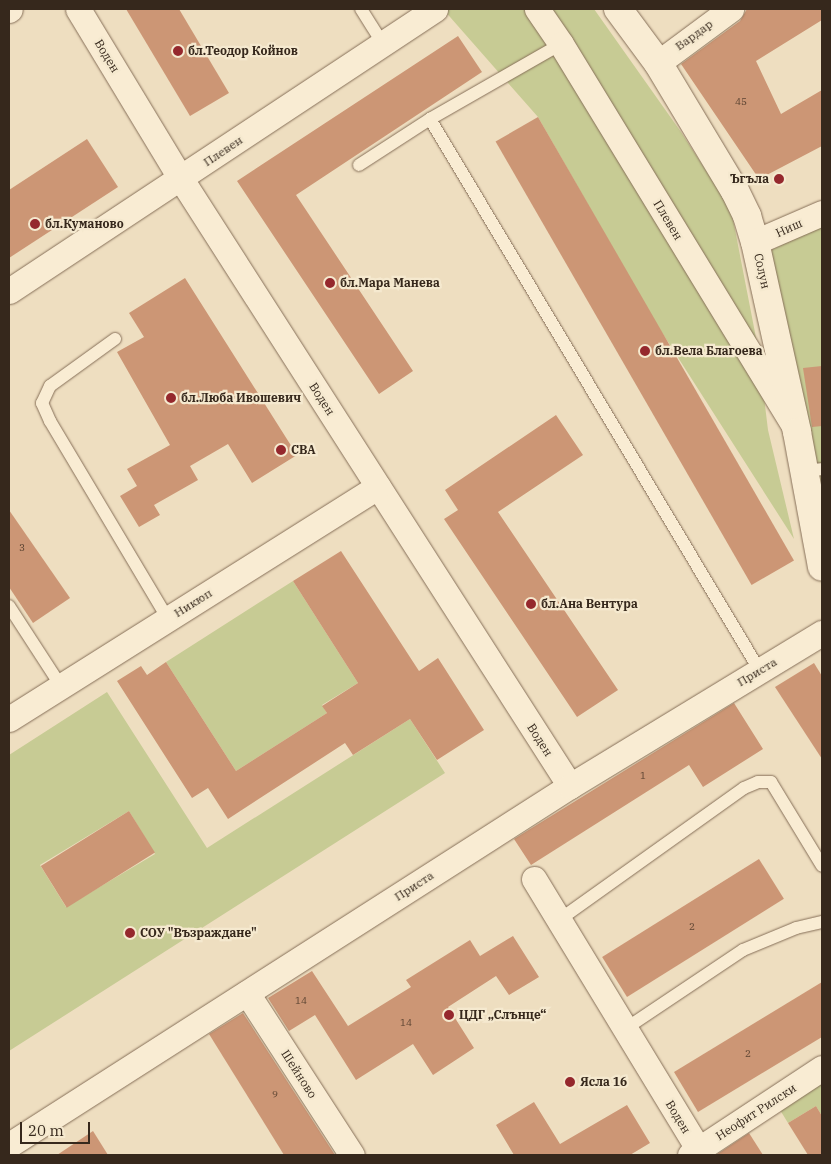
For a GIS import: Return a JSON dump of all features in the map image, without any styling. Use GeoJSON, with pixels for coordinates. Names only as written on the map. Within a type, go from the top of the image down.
{"type":"FeatureCollection","features":[{"type":"Feature","properties":{"kind":"street","name":"Воден"},"geometry":{"type":"LineString","coordinates":[[78,9],[181,179],[570,786]]}},
{"type":"Feature","properties":{"kind":"street","name":"Плевен"},"geometry":{"type":"LineString","coordinates":[[9,291],[181,179],[435,9]]}},
{"type":"Feature","properties":{"kind":"street","name":"Плевен"},"geometry":{"type":"LineString","coordinates":[[537,9],[561,44],[797,432]]}},
{"type":"Feature","properties":{"kind":"street","name":"Солун"},"geometry":{"type":"LineString","coordinates":[[618,9],[658,63],[735,191],[747,216],[755,242],[797,432],[813,470],[822,567]]}},
{"type":"Feature","properties":{"kind":"street","name":"Вардар"},"geometry":{"type":"LineString","coordinates":[[658,63],[731,9]]}},
{"type":"Feature","properties":{"kind":"street","name":"Ниш"},"geometry":{"type":"LineString","coordinates":[[755,242],[822,213]]}},
{"type":"Feature","properties":{"kind":"street","name":"Никюп"},"geometry":{"type":"LineString","coordinates":[[9,719],[378,487]]}},
{"type":"Feature","properties":{"kind":"street","name":"Приста"},"geometry":{"type":"LineString","coordinates":[[9,1145],[570,786],[822,633]]}},
{"type":"Feature","properties":{"kind":"street","name":"Воден"},"geometry":{"type":"LineString","coordinates":[[534,879],[625,1029],[694,1152]]}},
{"type":"Feature","properties":{"kind":"street","name":"Шейново"},"geometry":{"type":"LineString","coordinates":[[247,993],[352,1155]]}},
{"type":"Feature","properties":{"kind":"street","name":"Неофит Рилски"},"geometry":{"type":"LineString","coordinates":[[694,1152],[822,1068]]}},
{"type":"Feature","properties":{"kind":"lane"},"geometry":{"type":"LineString","coordinates":[[361,9],[383,44]]}},
{"type":"Feature","properties":{"kind":"lane"},"geometry":{"type":"LineString","coordinates":[[359,165],[430,119],[561,44]]}},
{"type":"Feature","properties":{"kind":"lane"},"geometry":{"type":"LineString","coordinates":[[430,119],[760,671]]}},
{"type":"Feature","properties":{"kind":"lane"},"geometry":{"type":"LineString","coordinates":[[115,340],[50,386],[42,403],[50,422],[168,619]]}},
{"type":"Feature","properties":{"kind":"lane"},"geometry":{"type":"LineString","coordinates":[[9,606],[61,686]]}},
{"type":"Feature","properties":{"kind":"lane"},"geometry":{"type":"LineString","coordinates":[[559,920],[744,788],[758,782],[771,782],[822,866]]}},
{"type":"Feature","properties":{"kind":"lane"},"geometry":{"type":"LineString","coordinates":[[625,1029],[743,950],[796,928],[822,922]]}},
{"type":"Feature","properties":{"kind":"green space"},"geometry":{"type":"Polygon","coordinates":[[[443,9],[594,9],[681,132],[731,209],[758,348],[768,430],[794,539],[654,320],[538,117],[443,9]]]}},
{"type":"Feature","properties":{"kind":"green space"},"geometry":{"type":"Polygon","coordinates":[[[822,226],[822,524],[771,250],[822,226]]]}},
{"type":"Feature","properties":{"kind":"green space"},"geometry":{"type":"Polygon","coordinates":[[[293,581],[358,683],[322,705],[327,713],[236,771],[166,662],[293,581]]]}},
{"type":"Feature","properties":{"kind":"green space"},"geometry":{"type":"Polygon","coordinates":[[[107,692],[207,848],[410,719],[445,773],[9,1051],[9,755],[107,692]],[[129,811],[40,865],[66,907],[155,854],[129,811]]]}},
{"type":"Feature","properties":{"kind":"green space"},"geometry":{"type":"Polygon","coordinates":[[[822,1077],[822,1116],[816,1106],[788,1123],[777,1105],[822,1077]]]}},
{"type":"Feature","properties":{"kind":"building","name":"бл.Теодор Койнов"},"geometry":{"type":"Polygon","coordinates":[[[126,9],[179,9],[229,93],[190,116],[126,9]]]}},
{"type":"Feature","properties":{"kind":"building"},"geometry":{"type":"Polygon","coordinates":[[[747,9],[822,9],[822,20],[756,61],[781,114],[822,90],[822,146],[759,179],[681,64],[740,21],[747,9]]]}},
{"type":"Feature","properties":{"kind":"building","name":"бл.Мара Манева"},"geometry":{"type":"Polygon","coordinates":[[[458,36],[482,72],[296,195],[413,371],[379,394],[237,181],[458,36]]]}},
{"type":"Feature","properties":{"kind":"building","name":"бл.Вела Благоева"},"geometry":{"type":"Polygon","coordinates":[[[538,117],[794,560],[752,585],[496,142],[538,117]]]}},
{"type":"Feature","properties":{"kind":"building","name":"бл.Куманово"},"geometry":{"type":"Polygon","coordinates":[[[87,139],[118,187],[9,258],[9,190],[87,139]]]}},
{"type":"Feature","properties":{"kind":"building"},"geometry":{"type":"Polygon","coordinates":[[[185,278],[297,455],[252,483],[228,444],[190,466],[198,480],[154,505],[160,515],[139,527],[120,496],[137,486],[127,469],[170,445],[117,352],[144,337],[129,313],[185,278]]]}},
{"type":"Feature","properties":{"kind":"building"},"geometry":{"type":"Polygon","coordinates":[[[822,366],[822,426],[812,427],[803,368],[822,366]]]}},
{"type":"Feature","properties":{"kind":"building","name":"бл.Ана Вентура"},"geometry":{"type":"Polygon","coordinates":[[[556,415],[583,455],[498,512],[618,690],[577,717],[444,519],[458,510],[445,490],[556,415]]]}},
{"type":"Feature","properties":{"kind":"building"},"geometry":{"type":"Polygon","coordinates":[[[9,510],[70,598],[33,623],[9,587],[9,510]]]}},
{"type":"Feature","properties":{"kind":"building"},"geometry":{"type":"Polygon","coordinates":[[[341,551],[419,671],[438,658],[484,730],[437,760],[410,719],[353,755],[345,743],[228,819],[208,788],[192,798],[117,681],[141,666],[147,675],[166,662],[236,771],[327,713],[322,706],[358,683],[293,581],[341,551]]]}},
{"type":"Feature","properties":{"kind":"building"},"geometry":{"type":"Polygon","coordinates":[[[814,663],[822,676],[822,759],[775,687],[814,663]]]}},
{"type":"Feature","properties":{"kind":"building"},"geometry":{"type":"Polygon","coordinates":[[[734,703],[763,749],[703,787],[689,765],[531,865],[514,839],[734,703]]]}},
{"type":"Feature","properties":{"kind":"building"},"geometry":{"type":"Polygon","coordinates":[[[129,811],[155,853],[67,908],[41,866],[129,811]]]}},
{"type":"Feature","properties":{"kind":"building"},"geometry":{"type":"Polygon","coordinates":[[[759,859],[784,899],[627,997],[602,957],[759,859]]]}},
{"type":"Feature","properties":{"kind":"building"},"geometry":{"type":"Polygon","coordinates":[[[513,936],[539,977],[509,995],[496,976],[448,1007],[474,1048],[433,1075],[413,1044],[356,1080],[315,1015],[289,1031],[268,998],[312,971],[348,1026],[411,987],[406,980],[470,940],[480,956],[513,936]]]}},
{"type":"Feature","properties":{"kind":"building"},"geometry":{"type":"Polygon","coordinates":[[[822,982],[822,1037],[698,1112],[674,1072],[822,982]]]}},
{"type":"Feature","properties":{"kind":"building"},"geometry":{"type":"Polygon","coordinates":[[[243,1013],[335,1155],[284,1155],[209,1034],[243,1013]]]}},
{"type":"Feature","properties":{"kind":"building"},"geometry":{"type":"Polygon","coordinates":[[[534,1102],[560,1144],[627,1105],[650,1143],[630,1155],[514,1155],[496,1125],[534,1102]]]}},
{"type":"Feature","properties":{"kind":"building"},"geometry":{"type":"Polygon","coordinates":[[[816,1106],[822,1116],[822,1155],[808,1155],[788,1123],[816,1106]]]}},
{"type":"Feature","properties":{"kind":"building"},"geometry":{"type":"Polygon","coordinates":[[[93,1131],[108,1155],[57,1155],[93,1131]]]}},
{"type":"Feature","properties":{"kind":"building"},"geometry":{"type":"Polygon","coordinates":[[[749,1133],[763,1155],[716,1155],[749,1133]]]}},
{"type":"Feature","properties":{"kind":"place","name":"бл.Теодор Койнов"},"geometry":{"type":"Point","coordinates":[178,51]}},
{"type":"Feature","properties":{"kind":"place","name":"Ъгъла"},"geometry":{"type":"Point","coordinates":[779,179]}},
{"type":"Feature","properties":{"kind":"place","name":"бл.Куманово"},"geometry":{"type":"Point","coordinates":[35,224]}},
{"type":"Feature","properties":{"kind":"place","name":"бл.Мара Манева"},"geometry":{"type":"Point","coordinates":[330,283]}},
{"type":"Feature","properties":{"kind":"place","name":"бл.Вела Благоева"},"geometry":{"type":"Point","coordinates":[645,351]}},
{"type":"Feature","properties":{"kind":"place","name":"бл.Люба Ивошевич"},"geometry":{"type":"Point","coordinates":[171,398]}},
{"type":"Feature","properties":{"kind":"place","name":"CBA"},"geometry":{"type":"Point","coordinates":[281,450]}},
{"type":"Feature","properties":{"kind":"place","name":"бл.Ана Вентура"},"geometry":{"type":"Point","coordinates":[531,604]}},
{"type":"Feature","properties":{"kind":"place","name":"СОУ \"Възраждане\""},"geometry":{"type":"Point","coordinates":[130,933]}},
{"type":"Feature","properties":{"kind":"place","name":"ЦДГ „Слънце“"},"geometry":{"type":"Point","coordinates":[449,1015]}},
{"type":"Feature","properties":{"kind":"place","name":"Ясла 16"},"geometry":{"type":"Point","coordinates":[570,1082]}}]}
